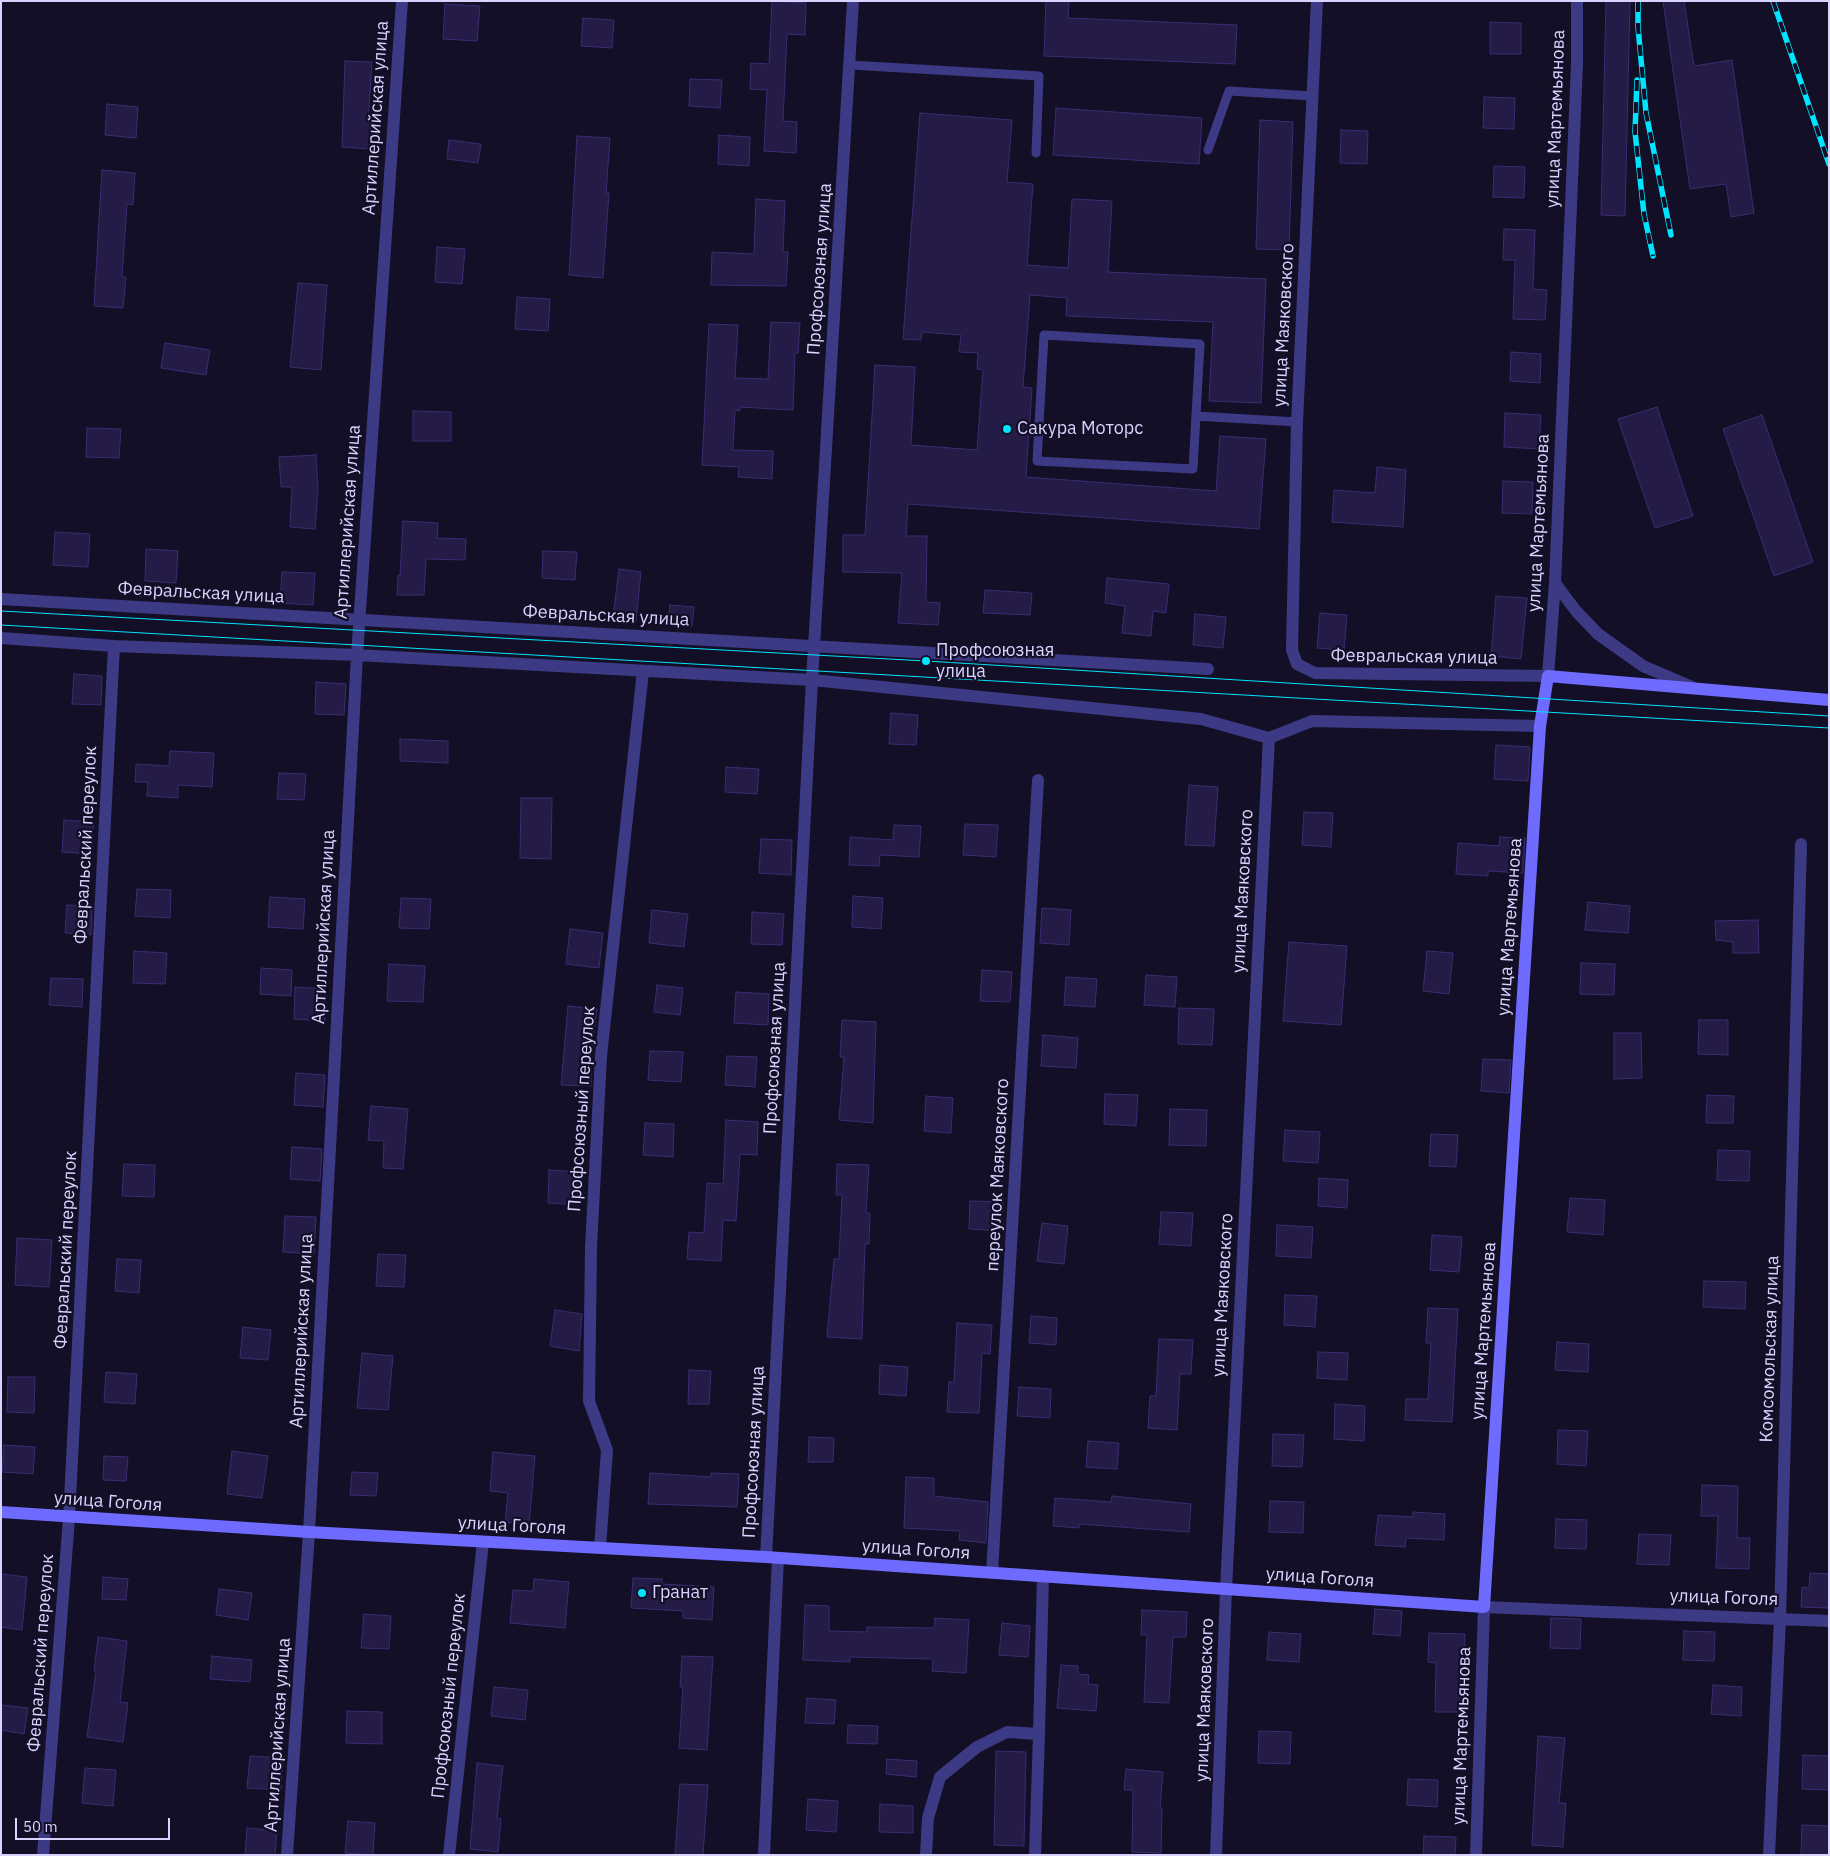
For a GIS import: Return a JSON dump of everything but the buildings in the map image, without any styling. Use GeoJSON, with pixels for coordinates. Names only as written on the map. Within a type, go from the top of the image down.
{"type":"FeatureCollection","features":[{"type":"Feature","properties":{"kind":"main road"},"geometry":{"type":"LineString","coordinates":[[1548,676],[1829,700]]}},
{"type":"Feature","properties":{"kind":"main road","name":"улица Мартемьянова"},"geometry":{"type":"LineString","coordinates":[[1484,1607],[1540,726],[1548,676]]}},
{"type":"Feature","properties":{"kind":"main road","name":"улица Гоголя"},"geometry":{"type":"LineString","coordinates":[[1,1512],[69,1518],[772,1558],[1484,1607]]}},
{"type":"Feature","properties":{"kind":"street","name":"Артиллерийская улица"},"geometry":{"type":"LineString","coordinates":[[287,1855],[309,1532],[356,655],[402,1]]}},
{"type":"Feature","properties":{"kind":"street","name":"Профсоюзная улица"},"geometry":{"type":"LineString","coordinates":[[764,1855],[772,1558],[812,680],[853,1]]}},
{"type":"Feature","properties":{"kind":"street","name":"улица Маяковского"},"geometry":{"type":"LineString","coordinates":[[1292,650],[1297,422],[1317,1]]}},
{"type":"Feature","properties":{"kind":"street","name":"улица Мартемьянова"},"geometry":{"type":"LineString","coordinates":[[1548,676],[1555,583],[1577,64],[1577,1]]}},
{"type":"Feature","properties":{"kind":"street"},"geometry":{"type":"LineString","coordinates":[[1555,583],[1576,611],[1598,634],[1643,666],[1695,688]]}},
{"type":"Feature","properties":{"kind":"street","name":"Февральская улица"},"geometry":{"type":"LineString","coordinates":[[1,598],[1208,670]]}},
{"type":"Feature","properties":{"kind":"street"},"geometry":{"type":"LineString","coordinates":[[1,638],[114,646],[356,655],[812,680],[1201,719],[1268,738],[1312,721],[1540,726]]}},
{"type":"Feature","properties":{"kind":"street","name":"Февральский переулок"},"geometry":{"type":"LineString","coordinates":[[43,1855],[69,1518],[114,646]]}},
{"type":"Feature","properties":{"kind":"street","name":"Февральская улица"},"geometry":{"type":"LineString","coordinates":[[1292,650],[1297,664],[1314,673],[1548,676]]}},
{"type":"Feature","properties":{"kind":"street","name":"Профсоюзный переулок"},"geometry":{"type":"LineString","coordinates":[[600,1548],[607,1450],[589,1402],[593,1210],[601,1056],[643,670]]}},
{"type":"Feature","properties":{"kind":"street","name":"улица Маяковского"},"geometry":{"type":"LineString","coordinates":[[1216,1855],[1226,1589],[1268,738]]}},
{"type":"Feature","properties":{"kind":"street","name":"переулок Маяковского"},"geometry":{"type":"LineString","coordinates":[[992,1573],[1038,780]]}},
{"type":"Feature","properties":{"kind":"street","name":"Комсомольская улица"},"geometry":{"type":"LineString","coordinates":[[1769,1855],[1780,1618],[1801,844]]}},
{"type":"Feature","properties":{"kind":"street","name":"Профсоюзный переулок"},"geometry":{"type":"LineString","coordinates":[[450,1855],[483,1542]]}},
{"type":"Feature","properties":{"kind":"street"},"geometry":{"type":"LineString","coordinates":[[1035,1855],[1043,1576]]}},
{"type":"Feature","properties":{"kind":"street","name":"улица Мартемьянова"},"geometry":{"type":"LineString","coordinates":[[1476,1855],[1484,1607]]}},
{"type":"Feature","properties":{"kind":"street","name":"улица Гоголя"},"geometry":{"type":"LineString","coordinates":[[1484,1607],[1829,1620]]}},
{"type":"Feature","properties":{"kind":"street"},"geometry":{"type":"LineString","coordinates":[[926,1855],[928,1818],[940,1776],[977,1747],[1007,1732],[1039,1734]]}},
{"type":"Feature","properties":{"kind":"lane"},"geometry":{"type":"LineString","coordinates":[[850,65],[1039,76],[1036,153]]}},
{"type":"Feature","properties":{"kind":"lane"},"geometry":{"type":"LineString","coordinates":[[1208,150],[1229,91],[1313,96]]}},
{"type":"Feature","properties":{"kind":"lane"},"geometry":{"type":"LineString","coordinates":[[1044,335],[1200,344],[1196,416],[1193,469],[1037,461],[1044,335]]}},
{"type":"Feature","properties":{"kind":"lane"},"geometry":{"type":"LineString","coordinates":[[1196,416],[1297,422]]}},
{"type":"Feature","properties":{"kind":"tram line"},"geometry":{"type":"LineString","coordinates":[[1,611],[926,661],[1829,716]]}},
{"type":"Feature","properties":{"kind":"tram line"},"geometry":{"type":"LineString","coordinates":[[1,625],[1829,728]]}},
{"type":"Feature","properties":{"kind":"railway"},"geometry":{"type":"LineString","coordinates":[[1638,1],[1638,27],[1646,113],[1671,235]]}},
{"type":"Feature","properties":{"kind":"railway"},"geometry":{"type":"LineString","coordinates":[[1773,1],[1829,164]]}},
{"type":"Feature","properties":{"kind":"railway"},"geometry":{"type":"LineString","coordinates":[[1637,80],[1635,132],[1644,214],[1653,256]]}},
{"type":"Feature","properties":{"kind":"place","name":"Сакура Моторс"},"geometry":{"type":"Point","coordinates":[1007,429]}},
{"type":"Feature","properties":{"kind":"place","name":"Профсоюзная улица"},"geometry":{"type":"Point","coordinates":[926,661]}},
{"type":"Feature","properties":{"kind":"place","name":"Гранат"},"geometry":{"type":"Point","coordinates":[642,1593]}}]}
